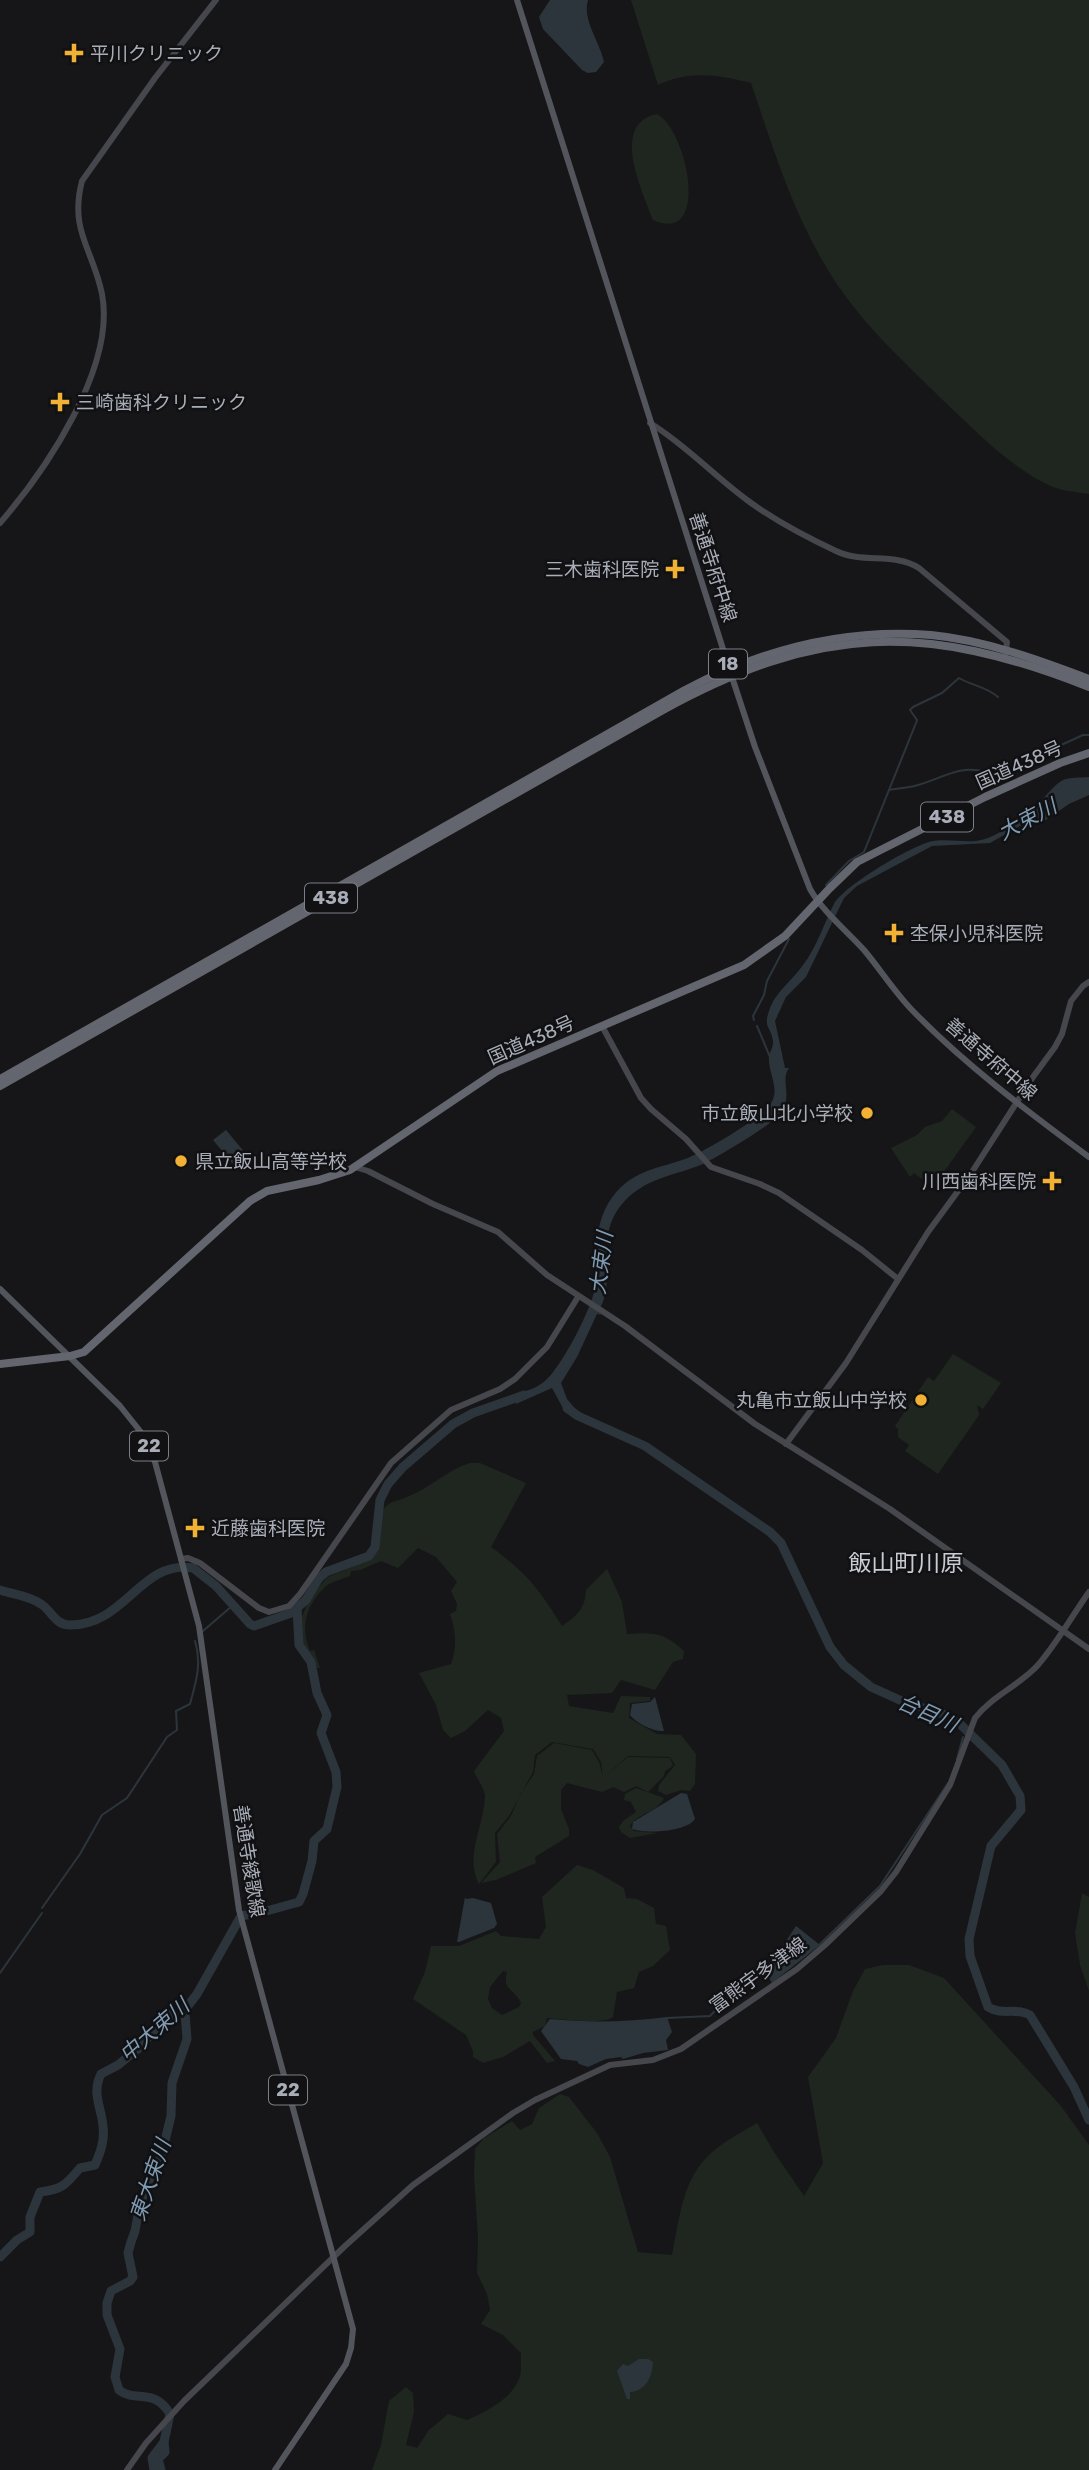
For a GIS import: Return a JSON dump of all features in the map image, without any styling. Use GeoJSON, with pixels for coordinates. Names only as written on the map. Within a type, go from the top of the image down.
{"type":"FeatureCollection","features":[{"type":"Feature","properties":{"kind":"highway","name":"438"},"geometry":{"type":"LineString","coordinates":[[0,1079],[685,690],[776,651],[812,642],[886,634],[931,635],[1089,679]]}},
{"type":"Feature","properties":{"kind":"highway","name":"438"},"geometry":{"type":"LineString","coordinates":[[1006,655],[1089,687]]}},
{"type":"Feature","properties":{"kind":"highway","name":"438"},"geometry":{"type":"LineString","coordinates":[[0,1086],[730,672]]}},
{"type":"Feature","properties":{"kind":"highway","name":"国道438号"},"geometry":{"type":"LineString","coordinates":[[0,1364],[81,1354],[92,1347],[237,1211],[267,1191],[327,1178],[355,1167],[488,1076],[744,965],[785,936],[848,869],[870,855],[1011,785],[1089,752]]}},
{"type":"Feature","properties":{"kind":"main road","name":"善通寺府中線"},"geometry":{"type":"LineString","coordinates":[[517,0],[730,672],[755,747],[810,889],[912,1010],[936,1034],[1017,1103],[1089,1157]]}},
{"type":"Feature","properties":{"kind":"main road","name":"善通寺綾歌線"},"geometry":{"type":"LineString","coordinates":[[0,1289],[120,1406],[144,1436],[156,1462],[204,1653],[239,1910],[353,2329],[349,2356],[339,2376],[275,2470]]}},
{"type":"Feature","properties":{"kind":"street"},"geometry":{"type":"LineString","coordinates":[[0,523],[31,485],[60,439],[85,389],[102,344],[104,316],[101,292],[78,218],[78,196],[82,181],[155,78],[216,0]]}},
{"type":"Feature","properties":{"kind":"street"},"geometry":{"type":"LineString","coordinates":[[650,423],[689,449],[746,500],[834,550],[852,557],[902,561],[919,568],[1007,642],[1006,655]]}},
{"type":"Feature","properties":{"kind":"street"},"geometry":{"type":"LineString","coordinates":[[786,1444],[846,1363],[928,1231],[972,1172],[1059,1040],[1071,1001],[1089,982]]}},
{"type":"Feature","properties":{"kind":"street"},"geometry":{"type":"LineString","coordinates":[[602,1026],[641,1098],[705,1161],[718,1171],[779,1193],[862,1250],[898,1279]]}},
{"type":"Feature","properties":{"kind":"street"},"geometry":{"type":"LineString","coordinates":[[355,1167],[493,1229],[547,1275],[633,1331],[755,1424],[890,1509],[1089,1649]]}},
{"type":"Feature","properties":{"kind":"street"},"geometry":{"type":"LineString","coordinates":[[181,1560],[200,1563],[259,1608],[269,1612],[289,1605],[340,1539],[391,1463],[451,1410],[500,1389],[515,1379],[547,1347],[578,1297]]}},
{"type":"Feature","properties":{"kind":"street","name":"富熊宇多津線"},"geometry":{"type":"LineString","coordinates":[[127,2470],[174,2412],[333,2257],[414,2185],[513,2113],[610,2065],[653,2060],[681,2049],[797,1969],[825,1945],[881,1891],[896,1872],[950,1785],[971,1727],[982,1710],[1039,1663],[1089,1592]]}},
{"type":"Feature","properties":{"kind":"shaded area"},"geometry":{"type":"Polygon","coordinates":[[[631,0],[1089,0],[1089,494],[1053,487],[1010,461],[915,373],[866,322],[837,285],[802,221],[783,176],[751,83],[704,75],[681,77],[658,85],[631,0]]]}},
{"type":"Feature","properties":{"kind":"shaded area"},"geometry":{"type":"Polygon","coordinates":[[[657,114],[678,141],[688,183],[688,202],[682,217],[671,224],[653,220],[633,160],[635,131],[643,120],[657,114]]]}},
{"type":"Feature","properties":{"kind":"shaded area"},"geometry":{"type":"Polygon","coordinates":[[[952,1109],[976,1127],[933,1187],[914,1173],[910,1177],[891,1148],[917,1135],[925,1127],[942,1121],[952,1109]]]}},
{"type":"Feature","properties":{"kind":"shaded area"},"geometry":{"type":"Polygon","coordinates":[[[953,1354],[1001,1383],[983,1409],[977,1405],[979,1415],[938,1474],[905,1451],[909,1445],[898,1437],[898,1429],[895,1426],[928,1377],[934,1381],[953,1354]]]}},
{"type":"Feature","properties":{"kind":"shaded area"},"geometry":{"type":"Polygon","coordinates":[[[470,1463],[480,1463],[526,1483],[491,1547],[531,1582],[562,1626],[579,1611],[586,1590],[607,1569],[622,1602],[627,1634],[644,1633],[664,1637],[684,1651],[683,1659],[673,1662],[655,1690],[621,1680],[612,1693],[567,1695],[569,1706],[613,1713],[621,1696],[650,1697],[650,1701],[630,1703],[629,1718],[657,1734],[681,1735],[696,1754],[695,1784],[690,1791],[681,1790],[666,1795],[658,1791],[659,1785],[675,1765],[670,1757],[628,1756],[604,1777],[628,1757],[670,1758],[673,1766],[665,1771],[664,1776],[648,1792],[636,1786],[624,1792],[613,1787],[602,1792],[567,1783],[561,1790],[561,1809],[569,1836],[535,1857],[536,1863],[496,1880],[481,1883],[500,1862],[497,1834],[511,1816],[518,1799],[495,1833],[496,1862],[479,1884],[473,1863],[485,1797],[474,1771],[504,1731],[501,1718],[488,1710],[465,1731],[451,1738],[443,1730],[436,1705],[419,1673],[451,1664],[455,1639],[450,1614],[456,1611],[457,1604],[451,1591],[457,1582],[436,1557],[418,1548],[398,1568],[381,1561],[351,1571],[350,1576],[329,1584],[318,1595],[306,1617],[305,1634],[310,1651],[314,1650],[320,1668],[317,1668],[304,1649],[300,1630],[305,1610],[328,1577],[359,1564],[372,1554],[376,1548],[378,1528],[386,1506],[470,1463]],[[552,1742],[535,1755],[533,1772],[522,1791],[534,1774],[537,1756],[554,1743],[592,1750],[603,1777],[601,1762],[593,1749],[552,1742]]]}},
{"type":"Feature","properties":{"kind":"shaded area"},"geometry":{"type":"Polygon","coordinates":[[[636,1788],[664,1798],[657,1807],[637,1818],[630,1826],[634,1831],[658,1833],[630,1838],[621,1832],[619,1827],[636,1812],[631,1802],[624,1800],[625,1794],[636,1788]]]}},
{"type":"Feature","properties":{"kind":"shaded area"},"geometry":{"type":"Polygon","coordinates":[[[577,1865],[593,1870],[624,1888],[626,1898],[637,1899],[654,1908],[656,1924],[666,1926],[670,1950],[653,1966],[639,1972],[634,1988],[617,1992],[613,2017],[592,2021],[547,2018],[545,2026],[533,2032],[533,2035],[555,2061],[547,2063],[530,2041],[503,2057],[483,2063],[473,2057],[466,2035],[413,1999],[425,1972],[431,1946],[459,1946],[496,1931],[501,1936],[539,1939],[546,1927],[542,1897],[577,1865]],[[503,1971],[490,1987],[488,1999],[492,2008],[502,2015],[519,2007],[521,2003],[507,1986],[507,1972],[503,1971]]]}},
{"type":"Feature","properties":{"kind":"shaded area"},"geometry":{"type":"Polygon","coordinates":[[[1082,1893],[1089,1897],[1089,1991],[1080,1965],[1075,1933],[1082,1893]]]}},
{"type":"Feature","properties":{"kind":"shaded area"},"geometry":{"type":"Polygon","coordinates":[[[883,1965],[909,1965],[944,1978],[1061,2106],[1089,2145],[1089,2470],[372,2470],[381,2445],[389,2401],[406,2387],[413,2393],[414,2412],[406,2445],[417,2448],[429,2430],[448,2414],[467,2420],[482,2413],[512,2391],[520,2376],[521,2353],[503,2335],[481,2324],[490,2310],[487,2294],[477,2273],[474,2175],[475,2149],[484,2138],[512,2121],[520,2130],[532,2124],[539,2108],[560,2094],[569,2097],[597,2133],[610,2157],[638,2252],[672,2255],[683,2203],[699,2167],[718,2147],[757,2123],[804,2196],[823,2163],[808,2077],[836,2038],[853,1991],[865,1969],[883,1965]]]}},
{"type":"Feature","properties":{"kind":"water"},"geometry":{"type":"Polygon","coordinates":[[[550,0],[588,0],[589,23],[604,62],[596,72],[588,73],[582,70],[543,29],[539,17],[550,0]]]}},
{"type":"Feature","properties":{"kind":"water"},"geometry":{"type":"Polygon","coordinates":[[[1089,777],[1089,795],[1069,804],[1040,824],[1032,819],[990,843],[932,846],[857,886],[844,898],[806,977],[786,997],[775,1021],[785,1068],[789,1068],[786,1075],[786,1100],[782,1108],[767,1125],[728,1150],[703,1164],[640,1188],[622,1204],[609,1231],[606,1286],[598,1312],[602,1315],[597,1314],[577,1357],[561,1383],[567,1399],[578,1412],[573,1418],[564,1410],[552,1388],[516,1404],[514,1395],[539,1386],[553,1372],[587,1313],[596,1283],[596,1246],[601,1219],[617,1192],[642,1173],[685,1159],[716,1143],[753,1120],[769,1106],[775,1090],[769,1058],[773,1041],[767,1024],[769,1011],[779,992],[808,958],[840,896],[876,869],[926,843],[988,838],[1022,817],[1063,780],[1089,777]]]}},
{"type":"Feature","properties":{"kind":"water"},"geometry":{"type":"Polygon","coordinates":[[[226,1130],[246,1154],[233,1164],[213,1140],[226,1130]]]}},
{"type":"Feature","properties":{"kind":"water"},"geometry":{"type":"Polygon","coordinates":[[[655,1697],[664,1731],[646,1726],[630,1715],[632,1704],[650,1702],[655,1697]]]}},
{"type":"Feature","properties":{"kind":"water"},"geometry":{"type":"Polygon","coordinates":[[[681,1793],[687,1794],[695,1819],[690,1823],[665,1831],[632,1829],[633,1822],[681,1793]]]}},
{"type":"Feature","properties":{"kind":"water"},"geometry":{"type":"Polygon","coordinates":[[[465,1897],[491,1903],[497,1924],[494,1928],[457,1942],[465,1897]]]}},
{"type":"Feature","properties":{"kind":"water"},"geometry":{"type":"Polygon","coordinates":[[[796,1926],[820,1945],[772,1983],[764,1969],[773,1961],[796,1926]]]}},
{"type":"Feature","properties":{"kind":"water"},"geometry":{"type":"Polygon","coordinates":[[[667,2017],[672,2032],[666,2040],[668,2050],[623,2059],[606,2059],[588,2067],[577,2061],[561,2059],[541,2031],[550,2019],[608,2021],[667,2017]]]}},
{"type":"Feature","properties":{"kind":"water"},"geometry":{"type":"Polygon","coordinates":[[[639,2359],[653,2362],[651,2373],[644,2386],[630,2392],[630,2399],[627,2399],[617,2371],[623,2364],[628,2366],[639,2359]]]}},
{"type":"Feature","properties":{"kind":"waterway"},"geometry":{"type":"LineString","coordinates":[[826,885],[849,861],[864,852],[917,720],[910,710],[942,693],[959,678],[998,697]]}},
{"type":"Feature","properties":{"kind":"waterway"},"geometry":{"type":"LineString","coordinates":[[1035,757],[1083,735],[1089,735]]}},
{"type":"Feature","properties":{"kind":"waterway"},"geometry":{"type":"LineString","coordinates":[[889,790],[915,786],[959,771],[985,772]]}},
{"type":"Feature","properties":{"kind":"waterway"},"geometry":{"type":"LineString","coordinates":[[754,1020],[753,1016],[764,995],[767,981],[789,939]]}},
{"type":"Feature","properties":{"kind":"waterway"},"geometry":{"type":"LineString","coordinates":[[757,1026],[770,1057]]}},
{"type":"Feature","properties":{"kind":"waterway","name":"大束川"},"geometry":{"type":"LineString","coordinates":[[0,1590],[37,1601],[57,1620],[70,1625],[89,1622],[106,1615],[160,1573],[175,1568],[193,1568],[216,1586],[254,1626],[291,1613],[306,1600],[319,1578],[326,1572],[369,1556],[375,1547],[380,1500],[388,1484],[403,1467],[453,1424],[473,1413],[524,1395]]}},
{"type":"Feature","properties":{"kind":"waterway","name":"台目川"},"geometry":{"type":"LineString","coordinates":[[567,1408],[578,1416],[645,1446],[770,1532],[781,1543],[830,1647],[844,1665],[871,1687],[904,1702],[943,1714],[960,1724],[1002,1765],[1020,1796],[1021,1810],[991,1846],[969,1939],[970,1956],[988,2007],[1030,2015],[1074,2087],[1089,2120]]}},
{"type":"Feature","properties":{"kind":"waterway"},"geometry":{"type":"LineString","coordinates":[[203,1631],[232,1606]]}},
{"type":"Feature","properties":{"kind":"waterway","name":"中大束川"},"geometry":{"type":"LineString","coordinates":[[0,2257],[17,2240],[30,2232],[30,2217],[40,2192],[58,2188],[67,2183],[80,2168],[95,2165],[103,2137],[97,2095],[101,2074],[118,2065],[139,2048],[174,2012],[187,2007],[241,1916],[299,1902],[303,1894],[312,1861],[314,1841],[327,1829],[337,1787],[336,1772],[321,1733],[327,1715],[317,1693],[311,1662],[299,1645],[297,1608]]}},
{"type":"Feature","properties":{"kind":"waterway"},"geometry":{"type":"LineString","coordinates":[[42,1908],[80,1854],[102,1815],[127,1798],[167,1737],[177,1730],[176,1711],[190,1704],[196,1680],[198,1657],[195,1641]]}},
{"type":"Feature","properties":{"kind":"waterway"},"geometry":{"type":"LineString","coordinates":[[957,1759],[963,1737]]}},
{"type":"Feature","properties":{"kind":"waterway"},"geometry":{"type":"LineString","coordinates":[[819,1945],[880,1886],[948,1783]]}},
{"type":"Feature","properties":{"kind":"waterway"},"geometry":{"type":"LineString","coordinates":[[0,1973],[42,1913]]}},
{"type":"Feature","properties":{"kind":"waterway"},"geometry":{"type":"LineString","coordinates":[[667,2018],[710,2016],[734,1991],[765,1970]]}},
{"type":"Feature","properties":{"kind":"waterway","name":"東大束川"},"geometry":{"type":"LineString","coordinates":[[154,2470],[152,2458],[164,2442],[170,2414],[158,2401],[125,2394],[119,2390],[115,2377],[120,2349],[107,2315],[107,2303],[111,2291],[133,2277],[128,2253],[140,2204],[161,2157],[171,2116],[172,2083],[187,2039],[187,2007]]}},
{"type":"Feature","properties":{"kind":"waterway"},"geometry":{"type":"LineString","coordinates":[[161,2470],[158,2459],[165,2452],[164,2442]]}},
{"type":"Feature","properties":{"kind":"place","name":"平川クリニック"},"geometry":{"type":"Point","coordinates":[74,53]}},
{"type":"Feature","properties":{"kind":"place","name":"三崎歯科クリニック"},"geometry":{"type":"Point","coordinates":[60,402]}},
{"type":"Feature","properties":{"kind":"place","name":"三木歯科医院"},"geometry":{"type":"Point","coordinates":[675,569]}},
{"type":"Feature","properties":{"kind":"place","name":"杢保小児科医院"},"geometry":{"type":"Point","coordinates":[894,933]}},
{"type":"Feature","properties":{"kind":"place","name":"市立飯山北小学校"},"geometry":{"type":"Point","coordinates":[867,1113]}},
{"type":"Feature","properties":{"kind":"place","name":"県立飯山高等学校"},"geometry":{"type":"Point","coordinates":[181,1161]}},
{"type":"Feature","properties":{"kind":"place","name":"川西歯科医院"},"geometry":{"type":"Point","coordinates":[1052,1181]}},
{"type":"Feature","properties":{"kind":"place","name":"丸亀市立飯山中学校"},"geometry":{"type":"Point","coordinates":[921,1400]}},
{"type":"Feature","properties":{"kind":"place","name":"近藤歯科医院"},"geometry":{"type":"Point","coordinates":[195,1528]}},
{"type":"Feature","properties":{"kind":"district","name":"飯山町川原"},"geometry":{"type":"Point","coordinates":[906,1563]}}]}
